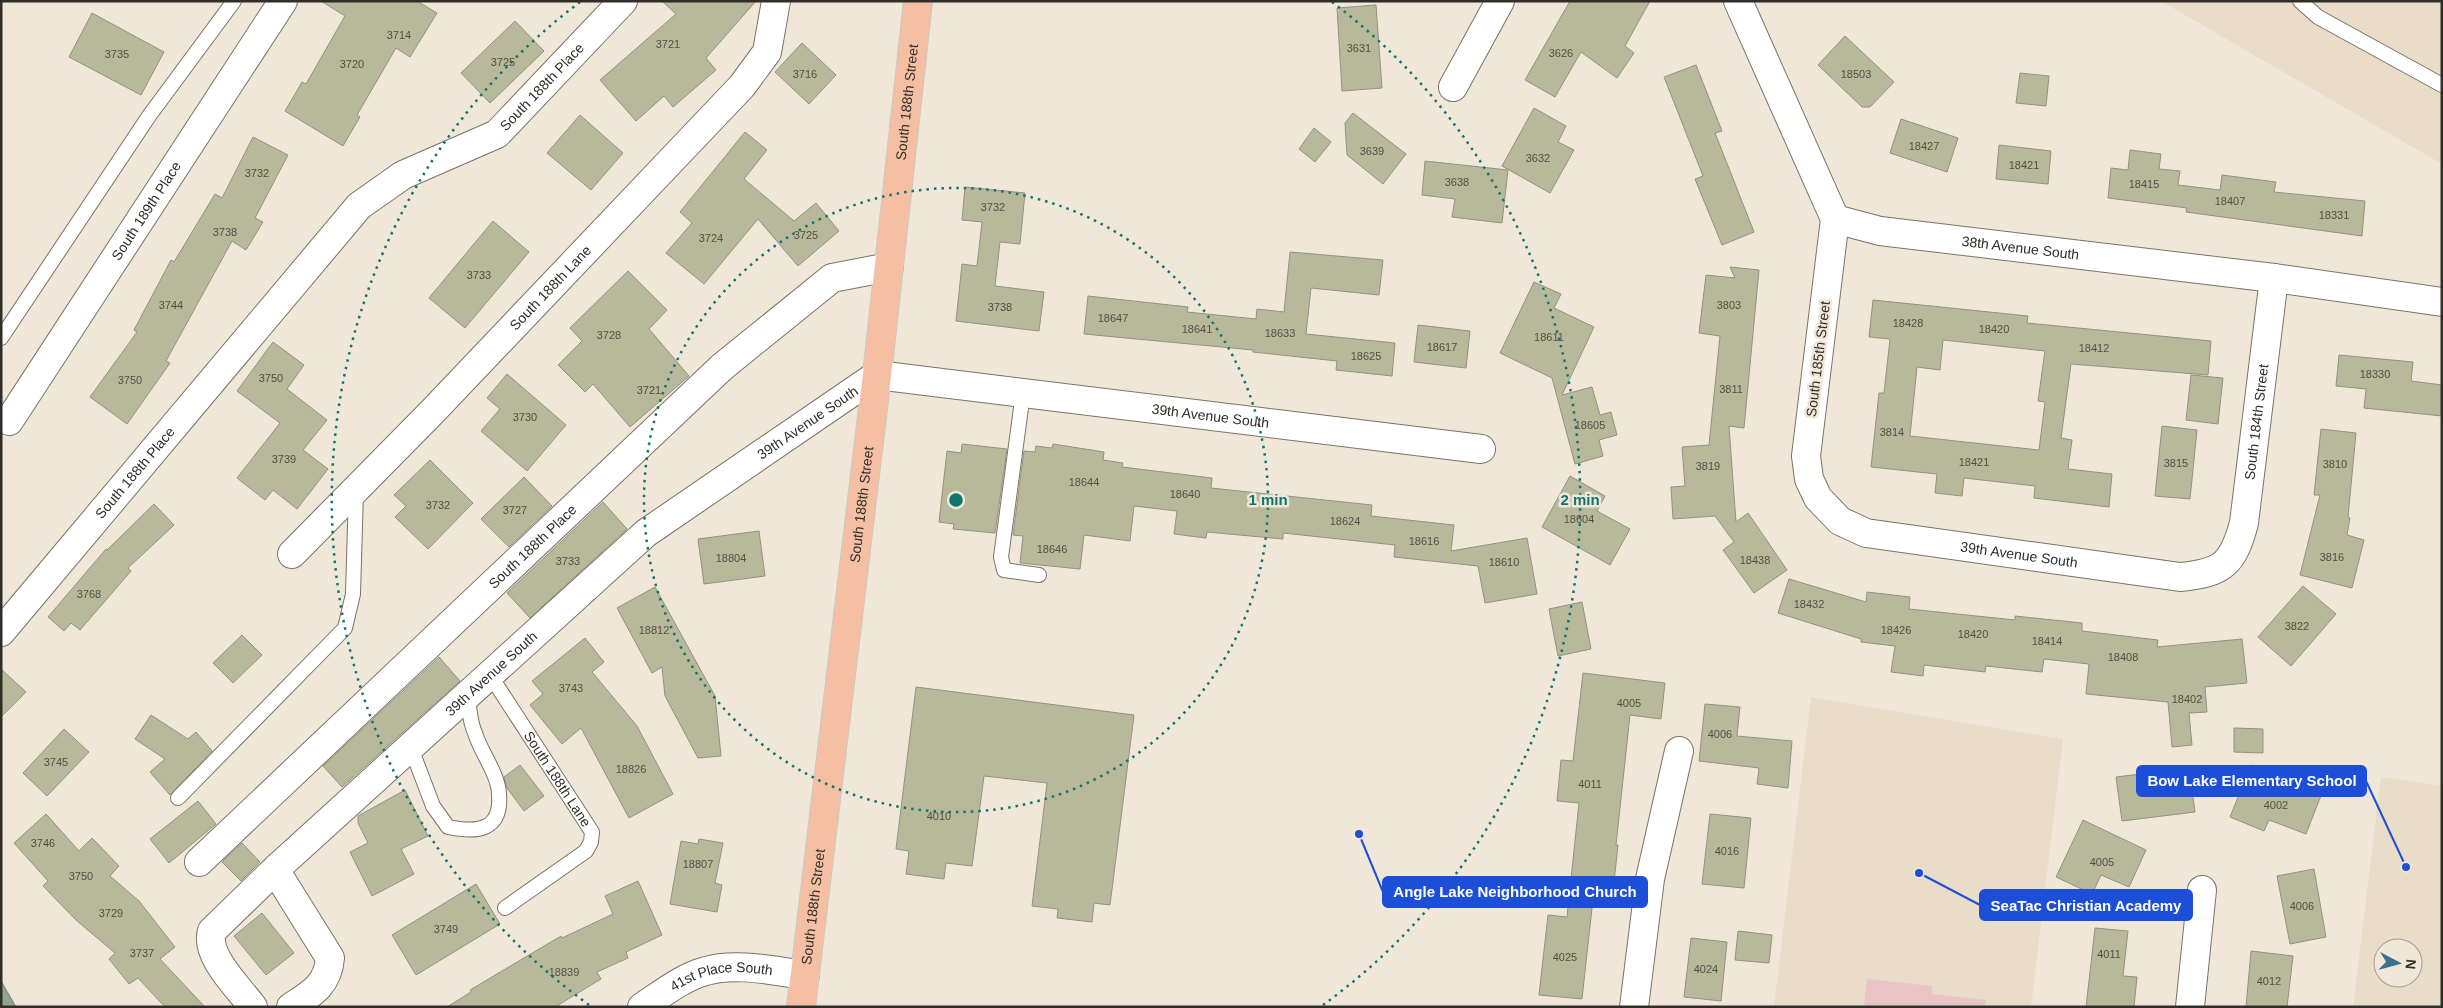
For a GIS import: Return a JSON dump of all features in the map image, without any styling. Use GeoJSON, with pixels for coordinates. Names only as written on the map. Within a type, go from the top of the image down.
{"type":"FeatureCollection","features":[{"type":"Feature","properties":{"kind":"main road","name":"South 188th Street"},"geometry":{"type":"LineString","coordinates":[[801,1007],[877,375],[918,1]]}},
{"type":"Feature","properties":{"kind":"street","name":"South 189th Place"},"geometry":{"type":"LineString","coordinates":[[9,421],[283,1]]}},
{"type":"Feature","properties":{"kind":"street","name":"South 188th Place"},"geometry":{"type":"LineString","coordinates":[[1,632],[359,206],[403,175],[497,134],[623,1]]}},
{"type":"Feature","properties":{"kind":"street","name":"South 188th Lane"},"geometry":{"type":"LineString","coordinates":[[292,554],[433,411],[742,86],[767,52],[776,1]]}},
{"type":"Feature","properties":{"kind":"street"},"geometry":{"type":"LineString","coordinates":[[1453,87],[1500,1]]}},
{"type":"Feature","properties":{"kind":"street"},"geometry":{"type":"LineString","coordinates":[[1738,1],[1835,218]]}},
{"type":"Feature","properties":{"kind":"street","name":"38th Avenue South"},"geometry":{"type":"LineString","coordinates":[[1835,218],[1880,231],[2274,278],[2442,302]]}},
{"type":"Feature","properties":{"kind":"street","name":"South 185th Street"},"geometry":{"type":"LineString","coordinates":[[1818,498],[1809,480],[1806,456],[1835,218]]}},
{"type":"Feature","properties":{"kind":"street","name":"South 188th Place"},"geometry":{"type":"LineString","coordinates":[[199,862],[722,367],[832,278],[888,268]]}},
{"type":"Feature","properties":{"kind":"street","name":"South 184th Street"},"geometry":{"type":"LineString","coordinates":[[2227,563],[2238,544],[2244,523],[2274,278]]}},
{"type":"Feature","properties":{"kind":"street","name":"39th Avenue South"},"geometry":{"type":"LineString","coordinates":[[253,1007],[217,960],[209,939],[212,931],[278,867],[646,534],[877,375],[1481,449]]}},
{"type":"Feature","properties":{"kind":"street","name":"39th Avenue South"},"geometry":{"type":"LineString","coordinates":[[1818,498],[1840,521],[1866,533],[2180,577],[2205,575],[2227,563]]}},
{"type":"Feature","properties":{"kind":"street"},"geometry":{"type":"LineString","coordinates":[[1634,1007],[1650,879],[1679,751]]}},
{"type":"Feature","properties":{"kind":"street"},"geometry":{"type":"LineString","coordinates":[[278,867],[277,873],[330,958],[329,969],[317,991],[291,1007]]}},
{"type":"Feature","properties":{"kind":"street"},"geometry":{"type":"LineString","coordinates":[[2190,1007],[2202,890]]}},
{"type":"Feature","properties":{"kind":"street","name":"41st Place South"},"geometry":{"type":"LineString","coordinates":[[642,1007],[677,984],[706,970],[732,968],[805,975]]}},
{"type":"Feature","properties":{"kind":"lane"},"geometry":{"type":"LineString","coordinates":[[1,338],[148,116],[234,1]]}},
{"type":"Feature","properties":{"kind":"lane"},"geometry":{"type":"LineString","coordinates":[[2300,1],[2318,18],[2442,85]]}},
{"type":"Feature","properties":{"kind":"lane"},"geometry":{"type":"LineString","coordinates":[[1023,393],[1002,557],[1004,570],[1039,575]]}},
{"type":"Feature","properties":{"kind":"lane"},"geometry":{"type":"LineString","coordinates":[[178,798],[345,628],[353,594],[356,488]]}},
{"type":"Feature","properties":{"kind":"lane","name":"South 188th Lane"},"geometry":{"type":"LineString","coordinates":[[490,676],[592,832],[591,842],[586,851],[505,908]]}},
{"type":"Feature","properties":{"kind":"lane"},"geometry":{"type":"LineString","coordinates":[[411,748],[433,806],[448,827],[469,831],[486,827],[496,816],[500,793],[488,761],[474,733],[468,695]]}},
{"type":"Feature","properties":{"kind":"shaded area"},"geometry":{"type":"Polygon","coordinates":[[[2161,1],[2442,1],[2442,164],[2161,1]]]}},
{"type":"Feature","properties":{"kind":"shaded area"},"geometry":{"type":"Polygon","coordinates":[[[1811,697],[2063,739],[2031,1007],[1774,1007],[1811,697]]]}},
{"type":"Feature","properties":{"kind":"shaded area"},"geometry":{"type":"Polygon","coordinates":[[[2381,777],[2442,786],[2442,1007],[2353,1007],[2381,777]]]}},
{"type":"Feature","properties":{"kind":"shaded area"},"geometry":{"type":"Polygon","coordinates":[[[1867,979],[1932,986],[1932,994],[1986,1000],[1985,1007],[1864,1007],[1867,979]]]}},
{"type":"Feature","properties":{"kind":"shaded area"},"geometry":{"type":"Polygon","coordinates":[[[1,981],[16,1007],[1,1007],[1,981]]]}},
{"type":"Feature","properties":{"kind":"building"},"geometry":{"type":"Polygon","coordinates":[[[321,1],[417,1],[437,13],[410,57],[396,48],[357,115],[360,117],[343,146],[285,111],[302,82],[306,84],[345,16],[321,1]]]}},
{"type":"Feature","properties":{"kind":"building"},"geometry":{"type":"Polygon","coordinates":[[[662,1],[756,1],[706,58],[716,70],[673,107],[664,96],[636,121],[600,80],[676,14],[662,1]]]}},
{"type":"Feature","properties":{"kind":"building"},"geometry":{"type":"Polygon","coordinates":[[[1570,1],[1650,1],[1625,46],[1634,53],[1617,78],[1581,52],[1555,97],[1525,80],[1570,1]]]}},
{"type":"Feature","properties":{"kind":"building"},"geometry":{"type":"Polygon","coordinates":[[[1376,5],[1382,88],[1342,91],[1337,8],[1376,5]]]}},
{"type":"Feature","properties":{"kind":"building"},"geometry":{"type":"Polygon","coordinates":[[[92,13],[164,52],[141,95],[69,57],[92,13]]]}},
{"type":"Feature","properties":{"kind":"building"},"geometry":{"type":"Polygon","coordinates":[[[515,21],[544,51],[490,103],[461,73],[515,21]]]}},
{"type":"Feature","properties":{"kind":"building"},"geometry":{"type":"Polygon","coordinates":[[[1845,36],[1894,82],[1870,107],[1862,107],[1818,65],[1845,36]]]}},
{"type":"Feature","properties":{"kind":"building"},"geometry":{"type":"Polygon","coordinates":[[[802,43],[836,75],[809,104],[775,72],[802,43]]]}},
{"type":"Feature","properties":{"kind":"building"},"geometry":{"type":"Polygon","coordinates":[[[1696,65],[1722,131],[1715,133],[1754,232],[1722,245],[1695,179],[1703,176],[1664,77],[1696,65]]]}},
{"type":"Feature","properties":{"kind":"building"},"geometry":{"type":"Polygon","coordinates":[[[2020,73],[2049,76],[2046,106],[2016,103],[2020,73]]]}},
{"type":"Feature","properties":{"kind":"building"},"geometry":{"type":"Polygon","coordinates":[[[1534,108],[1566,126],[1558,142],[1574,150],[1550,193],[1502,166],[1534,108]]]}},
{"type":"Feature","properties":{"kind":"building"},"geometry":{"type":"Polygon","coordinates":[[[1353,113],[1406,154],[1383,184],[1347,155],[1345,123],[1353,113]]]}},
{"type":"Feature","properties":{"kind":"building"},"geometry":{"type":"Polygon","coordinates":[[[580,115],[623,153],[591,190],[547,153],[580,115]]]}},
{"type":"Feature","properties":{"kind":"building"},"geometry":{"type":"Polygon","coordinates":[[[1901,119],[1958,138],[1947,172],[1890,153],[1901,119]]]}},
{"type":"Feature","properties":{"kind":"building"},"geometry":{"type":"Polygon","coordinates":[[[1314,128],[1331,142],[1315,162],[1299,149],[1314,128]]]}},
{"type":"Feature","properties":{"kind":"building"},"geometry":{"type":"Polygon","coordinates":[[[745,132],[767,150],[744,179],[794,221],[816,203],[839,231],[798,266],[758,219],[704,284],[666,253],[692,223],[680,212],[745,132]]]}},
{"type":"Feature","properties":{"kind":"building"},"geometry":{"type":"Polygon","coordinates":[[[253,137],[288,155],[255,218],[263,222],[246,250],[232,241],[166,361],[170,363],[127,424],[90,397],[137,332],[134,330],[171,260],[174,262],[215,194],[222,198],[253,137]]]}},
{"type":"Feature","properties":{"kind":"building"},"geometry":{"type":"Polygon","coordinates":[[[1999,145],[2051,151],[2048,184],[1996,179],[1999,145]]]}},
{"type":"Feature","properties":{"kind":"building"},"geometry":{"type":"Polygon","coordinates":[[[2130,150],[2161,154],[2159,169],[2180,171],[2178,185],[2220,190],[2222,175],[2276,182],[2274,192],[2365,201],[2362,236],[2186,212],[2187,208],[2108,198],[2111,168],[2128,170],[2130,150]]]}},
{"type":"Feature","properties":{"kind":"building"},"geometry":{"type":"Polygon","coordinates":[[[1425,161],[1508,170],[1502,223],[1452,217],[1455,199],[1422,195],[1425,161]]]}},
{"type":"Feature","properties":{"kind":"building"},"geometry":{"type":"Polygon","coordinates":[[[965,187],[1025,193],[1020,244],[1000,242],[995,286],[1044,292],[1039,331],[956,321],[962,264],[977,266],[982,222],[962,220],[965,187]]]}},
{"type":"Feature","properties":{"kind":"building"},"geometry":{"type":"Polygon","coordinates":[[[493,221],[529,252],[465,328],[429,298],[493,221]]]}},
{"type":"Feature","properties":{"kind":"building"},"geometry":{"type":"Polygon","coordinates":[[[1290,252],[1383,260],[1379,295],[1311,288],[1306,334],[1395,343],[1392,376],[1336,370],[1337,361],[1253,352],[1253,350],[1084,334],[1088,296],[1188,307],[1187,312],[1256,319],[1257,309],[1284,312],[1290,252]]]}},
{"type":"Feature","properties":{"kind":"building"},"geometry":{"type":"Polygon","coordinates":[[[1730,267],[1759,270],[1744,428],[1729,426],[1736,522],[1748,513],[1787,570],[1754,593],[1723,550],[1734,542],[1715,516],[1673,519],[1671,487],[1685,486],[1682,447],[1709,445],[1720,336],[1699,333],[1706,275],[1735,278],[1730,267]]]}},
{"type":"Feature","properties":{"kind":"building"},"geometry":{"type":"Polygon","coordinates":[[[628,271],[667,310],[649,329],[689,376],[630,427],[593,384],[585,392],[558,365],[582,341],[570,328],[628,271]]]}},
{"type":"Feature","properties":{"kind":"building"},"geometry":{"type":"Polygon","coordinates":[[[1534,282],[1561,294],[1554,308],[1594,327],[1562,395],[1592,387],[1600,415],[1611,412],[1617,435],[1599,440],[1603,456],[1575,464],[1552,378],[1500,353],[1534,282]]]}},
{"type":"Feature","properties":{"kind":"building"},"geometry":{"type":"Polygon","coordinates":[[[1873,300],[2028,316],[2027,323],[2211,341],[2208,375],[2071,364],[2061,438],[2072,440],[2068,469],[2112,474],[2109,507],[2034,498],[2035,486],[1964,478],[1962,496],[1935,493],[1937,474],[1871,467],[1879,393],[1884,393],[1890,339],[1869,337],[1873,300]],[[1943,340],[1940,370],[1917,367],[1910,436],[2039,450],[2045,402],[2038,401],[2045,351],[1943,340]]]}},
{"type":"Feature","properties":{"kind":"building"},"geometry":{"type":"Polygon","coordinates":[[[1418,325],[1470,331],[1466,368],[1414,362],[1418,325]]]}},
{"type":"Feature","properties":{"kind":"building"},"geometry":{"type":"Polygon","coordinates":[[[273,342],[304,365],[287,389],[327,420],[303,450],[328,469],[297,509],[273,490],[265,500],[237,478],[280,423],[237,391],[273,342]]]}},
{"type":"Feature","properties":{"kind":"building"},"geometry":{"type":"Polygon","coordinates":[[[2339,355],[2413,362],[2411,381],[2442,385],[2442,416],[2364,408],[2366,389],[2336,386],[2339,355]]]}},
{"type":"Feature","properties":{"kind":"building"},"geometry":{"type":"Polygon","coordinates":[[[507,374],[566,425],[527,471],[481,431],[500,409],[487,398],[507,374]]]}},
{"type":"Feature","properties":{"kind":"building"},"geometry":{"type":"Polygon","coordinates":[[[2191,375],[2223,378],[2218,424],[2186,420],[2191,375]]]}},
{"type":"Feature","properties":{"kind":"building"},"geometry":{"type":"Polygon","coordinates":[[[2162,426],[2197,430],[2190,499],[2155,496],[2162,426]]]}},
{"type":"Feature","properties":{"kind":"building"},"geometry":{"type":"Polygon","coordinates":[[[2321,429],[2356,433],[2347,535],[2364,540],[2352,588],[2300,575],[2320,495],[2314,495],[2321,429]]]}},
{"type":"Feature","properties":{"kind":"building"},"geometry":{"type":"Polygon","coordinates":[[[962,444],[1007,449],[995,533],[953,529],[954,524],[939,522],[947,451],[961,453],[962,444]]]}},
{"type":"Feature","properties":{"kind":"building"},"geometry":{"type":"Polygon","coordinates":[[[1053,444],[1104,452],[1103,460],[1123,463],[1122,467],[1212,478],[1211,488],[1372,505],[1371,516],[1454,525],[1451,551],[1527,538],[1537,594],[1485,603],[1478,566],[1394,557],[1395,545],[1283,533],[1283,539],[1207,532],[1206,538],[1174,534],[1177,511],[1134,506],[1130,541],[1084,535],[1080,569],[1020,563],[1023,536],[1013,535],[1024,451],[1035,452],[1036,446],[1052,448],[1053,444]]]}},
{"type":"Feature","properties":{"kind":"building"},"geometry":{"type":"Polygon","coordinates":[[[430,460],[473,503],[428,549],[395,517],[406,506],[394,495],[430,460]]]}},
{"type":"Feature","properties":{"kind":"building"},"geometry":{"type":"Polygon","coordinates":[[[1570,476],[1605,496],[1597,511],[1630,529],[1610,565],[1542,527],[1570,476]]]}},
{"type":"Feature","properties":{"kind":"building"},"geometry":{"type":"Polygon","coordinates":[[[524,477],[552,506],[509,547],[481,519],[524,477]]]}},
{"type":"Feature","properties":{"kind":"building"},"geometry":{"type":"Polygon","coordinates":[[[603,502],[627,529],[530,618],[507,593],[603,502]]]}},
{"type":"Feature","properties":{"kind":"building"},"geometry":{"type":"Polygon","coordinates":[[[154,504],[174,525],[128,568],[131,571],[80,630],[71,623],[64,631],[48,617],[106,549],[154,504]]]}},
{"type":"Feature","properties":{"kind":"building"},"geometry":{"type":"Polygon","coordinates":[[[759,531],[765,576],[704,584],[698,539],[759,531]]]}},
{"type":"Feature","properties":{"kind":"building"},"geometry":{"type":"Polygon","coordinates":[[[1789,579],[1866,602],[1867,592],[1910,597],[1909,609],[2015,620],[2015,616],[2082,623],[2082,631],[2158,640],[2157,647],[2242,639],[2247,683],[2205,687],[2207,712],[2189,713],[2192,745],[2172,747],[2168,702],[2086,694],[2089,664],[2044,659],[2042,672],[1986,666],[1985,672],[1924,665],[1923,676],[1891,672],[1895,646],[1861,642],[1861,639],[1778,613],[1789,579]]]}},
{"type":"Feature","properties":{"kind":"building"},"geometry":{"type":"Polygon","coordinates":[[[2303,586],[2336,614],[2291,666],[2258,637],[2303,586]]]}},
{"type":"Feature","properties":{"kind":"building"},"geometry":{"type":"Polygon","coordinates":[[[655,587],[715,696],[721,756],[698,758],[665,696],[662,667],[652,673],[617,608],[655,587]]]}},
{"type":"Feature","properties":{"kind":"building"},"geometry":{"type":"Polygon","coordinates":[[[1582,602],[1591,649],[1558,656],[1549,609],[1582,602]]]}},
{"type":"Feature","properties":{"kind":"building"},"geometry":{"type":"Polygon","coordinates":[[[242,635],[262,655],[233,683],[213,663],[242,635]]]}},
{"type":"Feature","properties":{"kind":"building"},"geometry":{"type":"Polygon","coordinates":[[[585,638],[604,662],[592,672],[637,726],[673,794],[629,818],[581,728],[562,744],[530,705],[543,694],[532,681],[585,638]]]}},
{"type":"Feature","properties":{"kind":"building"},"geometry":{"type":"Polygon","coordinates":[[[439,657],[460,681],[342,787],[323,766],[439,657]]]}},
{"type":"Feature","properties":{"kind":"building"},"geometry":{"type":"Polygon","coordinates":[[[1,669],[26,692],[1,717],[1,669]]]}},
{"type":"Feature","properties":{"kind":"building"},"geometry":{"type":"Polygon","coordinates":[[[1583,673],[1665,683],[1661,719],[1630,715],[1612,901],[1593,899],[1582,999],[1539,995],[1548,915],[1567,917],[1579,803],[1557,801],[1561,760],[1573,761],[1583,673]]]}},
{"type":"Feature","properties":{"kind":"building"},"geometry":{"type":"Polygon","coordinates":[[[916,687],[1134,715],[1110,905],[1094,903],[1092,922],[1057,918],[1058,909],[1032,906],[1047,783],[984,776],[972,866],[946,863],[944,879],[906,874],[909,851],[896,849],[916,687]]]}},
{"type":"Feature","properties":{"kind":"building"},"geometry":{"type":"Polygon","coordinates":[[[1705,704],[1740,707],[1737,736],[1792,741],[1788,788],[1757,784],[1759,768],[1699,761],[1705,704]]]}},
{"type":"Feature","properties":{"kind":"building"},"geometry":{"type":"Polygon","coordinates":[[[151,715],[188,739],[196,732],[212,751],[170,795],[150,772],[165,759],[135,739],[151,715]]]}},
{"type":"Feature","properties":{"kind":"building"},"geometry":{"type":"Polygon","coordinates":[[[2234,728],[2263,729],[2263,753],[2234,752],[2234,728]]]}},
{"type":"Feature","properties":{"kind":"building"},"geometry":{"type":"Polygon","coordinates":[[[64,729],[89,752],[47,796],[23,773],[64,729]]]}},
{"type":"Feature","properties":{"kind":"building"},"geometry":{"type":"Polygon","coordinates":[[[520,765],[544,796],[524,811],[507,788],[504,777],[520,765]]]}},
{"type":"Feature","properties":{"kind":"building"},"geometry":{"type":"Polygon","coordinates":[[[2251,765],[2322,793],[2306,834],[2269,820],[2264,831],[2230,817],[2251,765]]]}},
{"type":"Feature","properties":{"kind":"building"},"geometry":{"type":"Polygon","coordinates":[[[2189,768],[2195,812],[2122,821],[2116,777],[2189,768]]]}},
{"type":"Feature","properties":{"kind":"building"},"geometry":{"type":"Polygon","coordinates":[[[405,790],[428,836],[401,849],[414,874],[372,896],[350,852],[368,843],[358,823],[358,816],[405,790]]]}},
{"type":"Feature","properties":{"kind":"building"},"geometry":{"type":"Polygon","coordinates":[[[198,801],[216,824],[169,863],[150,839],[198,801]]]}},
{"type":"Feature","properties":{"kind":"building"},"geometry":{"type":"Polygon","coordinates":[[[46,814],[79,851],[92,838],[119,866],[110,876],[139,901],[175,947],[160,959],[205,1007],[165,1007],[138,978],[129,984],[109,959],[115,953],[76,920],[43,886],[48,881],[14,843],[46,814]]]}},
{"type":"Feature","properties":{"kind":"building"},"geometry":{"type":"Polygon","coordinates":[[[1710,814],[1751,818],[1744,888],[1702,884],[1710,814]]]}},
{"type":"Feature","properties":{"kind":"building"},"geometry":{"type":"Polygon","coordinates":[[[2083,820],[2146,850],[2129,887],[2101,875],[2092,894],[2056,877],[2083,820]]]}},
{"type":"Feature","properties":{"kind":"building"},"geometry":{"type":"Polygon","coordinates":[[[699,839],[723,843],[715,883],[722,885],[717,912],[670,904],[681,841],[698,844],[699,839]]]}},
{"type":"Feature","properties":{"kind":"building"},"geometry":{"type":"Polygon","coordinates":[[[242,843],[260,862],[241,881],[222,862],[242,843]]]}},
{"type":"Feature","properties":{"kind":"building"},"geometry":{"type":"Polygon","coordinates":[[[2314,869],[2326,937],[2290,944],[2277,876],[2314,869]]]}},
{"type":"Feature","properties":{"kind":"building"},"geometry":{"type":"Polygon","coordinates":[[[638,881],[662,935],[626,952],[628,958],[597,972],[601,979],[555,1007],[447,1007],[471,992],[470,990],[561,936],[562,938],[613,914],[605,896],[638,881]]]}},
{"type":"Feature","properties":{"kind":"building"},"geometry":{"type":"Polygon","coordinates":[[[476,884],[500,924],[416,975],[392,935],[476,884]]]}},
{"type":"Feature","properties":{"kind":"building"},"geometry":{"type":"Polygon","coordinates":[[[262,913],[294,953],[266,975],[234,936],[262,913]]]}},
{"type":"Feature","properties":{"kind":"building"},"geometry":{"type":"Polygon","coordinates":[[[2095,928],[2128,931],[2123,976],[2137,977],[2134,1007],[2086,1007],[2095,928]]]}},
{"type":"Feature","properties":{"kind":"building"},"geometry":{"type":"Polygon","coordinates":[[[1738,931],[1772,935],[1769,963],[1735,960],[1738,931]]]}},
{"type":"Feature","properties":{"kind":"building"},"geometry":{"type":"Polygon","coordinates":[[[1691,938],[1727,942],[1721,1001],[1684,997],[1691,938]]]}},
{"type":"Feature","properties":{"kind":"building"},"geometry":{"type":"Polygon","coordinates":[[[2251,951],[2293,956],[2287,1007],[2246,1007],[2251,951]]]}},
{"type":"Feature","properties":{"kind":"place","name":"Angle Lake Neighborhood Church"},"geometry":{"type":"Point","coordinates":[1359,834]}},
{"type":"Feature","properties":{"kind":"place","name":"Bow Lake Elementary School"},"geometry":{"type":"Point","coordinates":[2406,867]}},
{"type":"Feature","properties":{"kind":"place","name":"SeaTac Christian Academy"},"geometry":{"type":"Point","coordinates":[1919,873]}}]}
